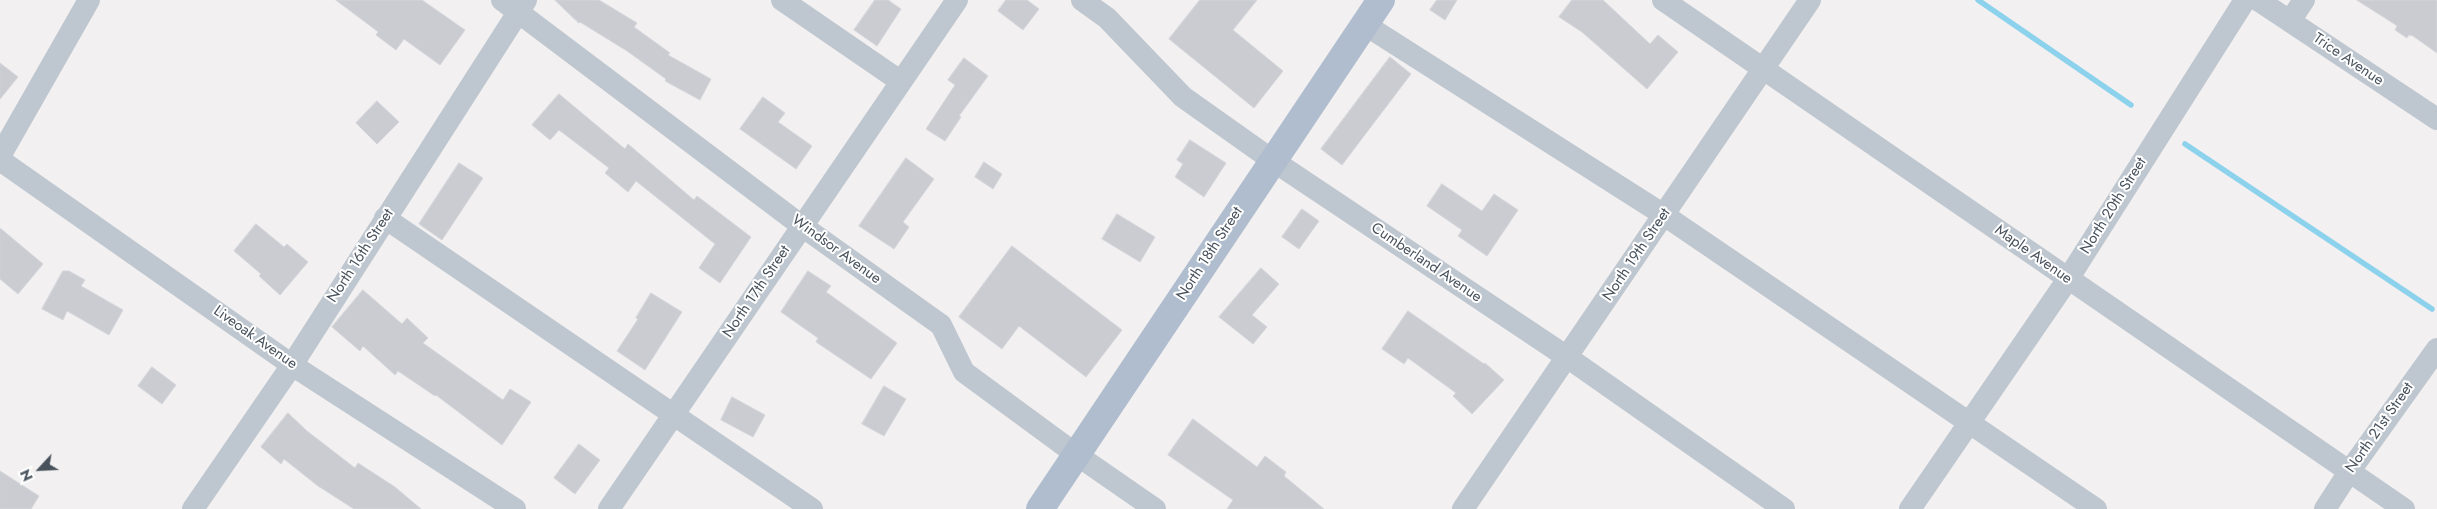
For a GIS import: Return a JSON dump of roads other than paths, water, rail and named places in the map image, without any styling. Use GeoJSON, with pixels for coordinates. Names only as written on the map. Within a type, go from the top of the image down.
{"type":"FeatureCollection","features":[{"type":"Feature","properties":{"kind":"main road","name":"North 18th Street"},"geometry":{"type":"LineString","coordinates":[[1040,509],[1272,160],[1381,0]]}},
{"type":"Feature","properties":{"kind":"street"},"geometry":{"type":"LineString","coordinates":[[0,158],[89,0]]}},
{"type":"Feature","properties":{"kind":"street"},"geometry":{"type":"LineString","coordinates":[[782,0],[900,81]]}},
{"type":"Feature","properties":{"kind":"street","name":"North 17th Street"},"geometry":{"type":"LineString","coordinates":[[609,509],[957,0]]}},
{"type":"Feature","properties":{"kind":"street","name":"Cumberland Avenue"},"geometry":{"type":"LineString","coordinates":[[1082,0],[1107,18],[1183,97],[1272,160],[1567,357],[1784,509]]}},
{"type":"Feature","properties":{"kind":"street","name":"Maple Avenue"},"geometry":{"type":"LineString","coordinates":[[1663,0],[2404,509]]}},
{"type":"Feature","properties":{"kind":"street","name":"North 19th Street"},"geometry":{"type":"LineString","coordinates":[[1463,509],[1810,0]]}},
{"type":"Feature","properties":{"kind":"street","name":"North 20th Street"},"geometry":{"type":"LineString","coordinates":[[1910,509],[2068,279],[2245,0]]}},
{"type":"Feature","properties":{"kind":"street","name":"Trice Avenue"},"geometry":{"type":"LineString","coordinates":[[2258,0],[2437,119]]}},
{"type":"Feature","properties":{"kind":"street"},"geometry":{"type":"LineString","coordinates":[[2290,21],[2304,0]]}},
{"type":"Feature","properties":{"kind":"street","name":"North 16th Street"},"geometry":{"type":"LineString","coordinates":[[193,509],[292,365],[385,218],[515,4]]}},
{"type":"Feature","properties":{"kind":"street","name":"Windsor Avenue"},"geometry":{"type":"LineString","coordinates":[[515,4],[802,226],[941,325],[964,372],[1077,455],[1155,509]]}},
{"type":"Feature","properties":{"kind":"street"},"geometry":{"type":"LineString","coordinates":[[1364,24],[1664,215],[2096,509]]}},
{"type":"Feature","properties":{"kind":"street","name":"Liveoak Avenue"},"geometry":{"type":"LineString","coordinates":[[0,158],[292,365],[515,509]]}},
{"type":"Feature","properties":{"kind":"street"},"geometry":{"type":"LineString","coordinates":[[385,218],[812,509]]}},
{"type":"Feature","properties":{"kind":"street","name":"North 21st Street"},"geometry":{"type":"LineString","coordinates":[[2326,509],[2349,472],[2437,349]]}},
{"type":"Feature","properties":{"kind":"waterway"},"geometry":{"type":"LineString","coordinates":[[1978,0],[2131,105]]}},
{"type":"Feature","properties":{"kind":"waterway"},"geometry":{"type":"LineString","coordinates":[[2185,144],[2432,309]]}}]}
